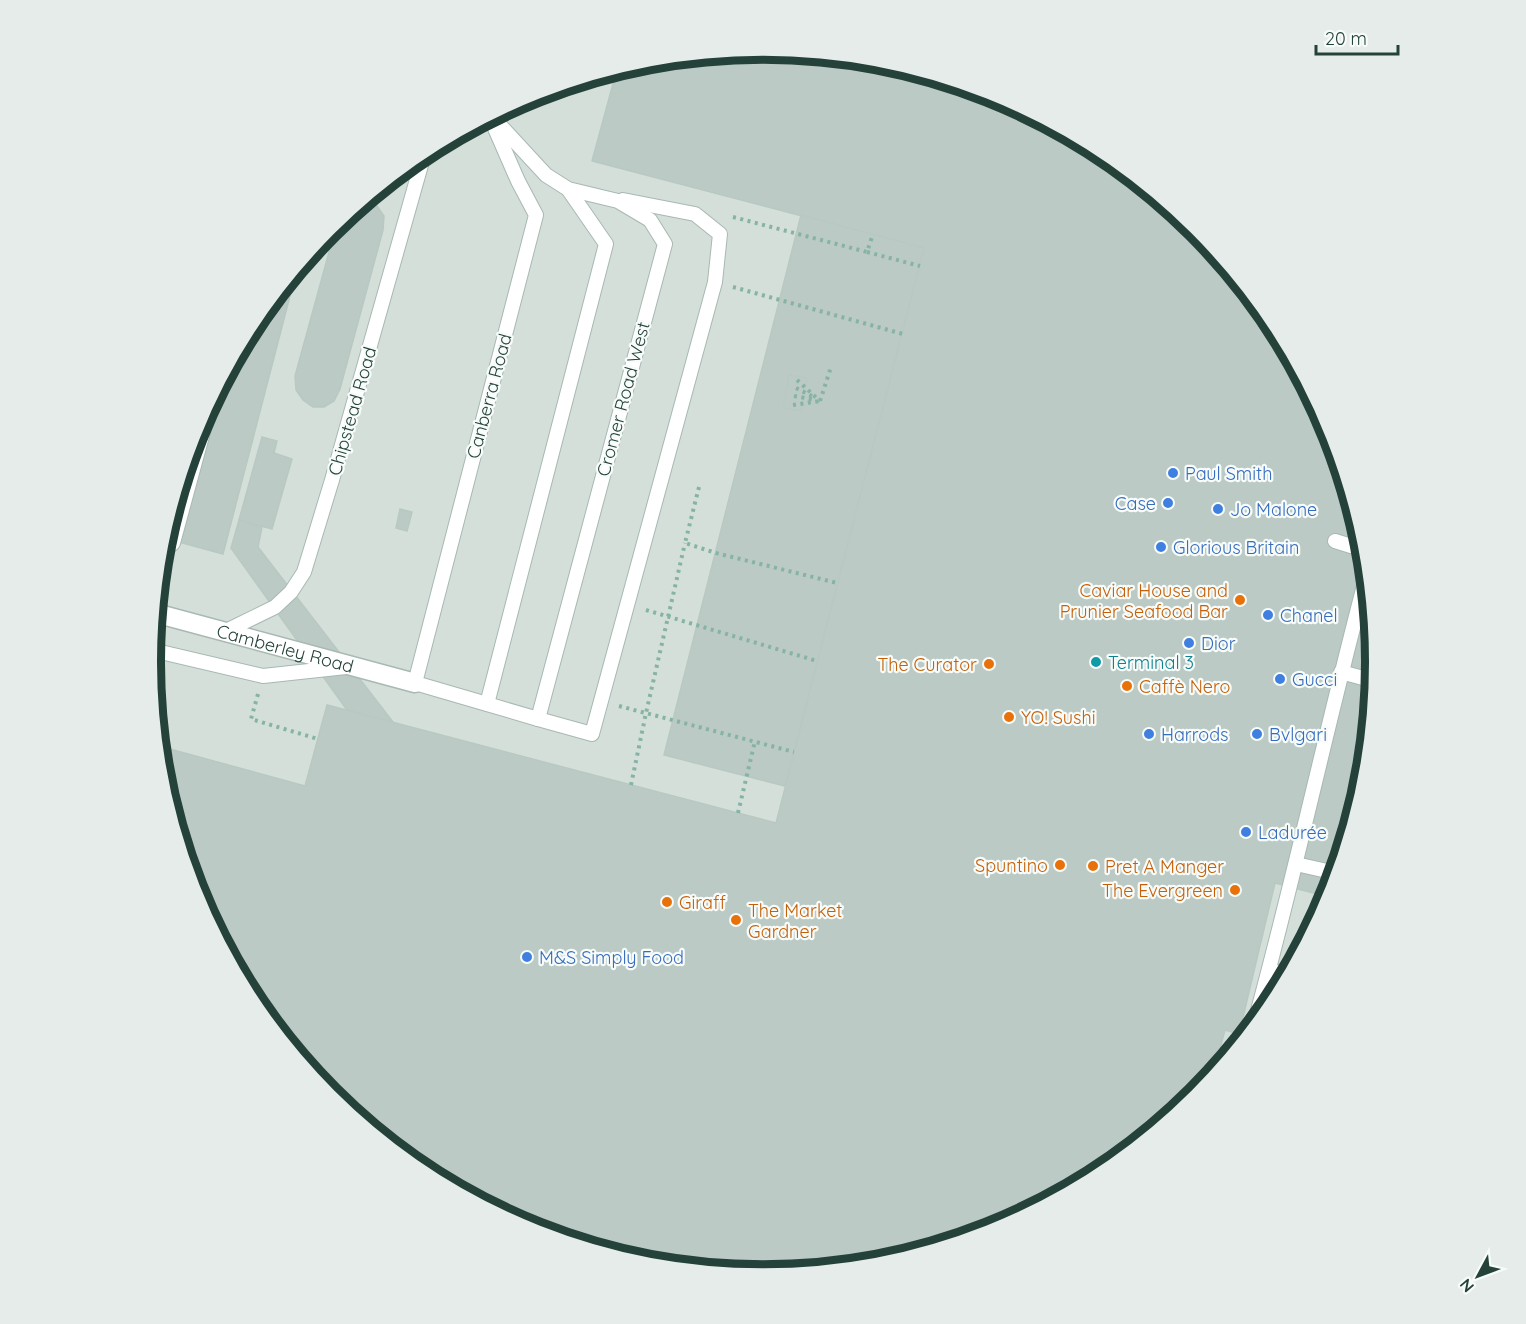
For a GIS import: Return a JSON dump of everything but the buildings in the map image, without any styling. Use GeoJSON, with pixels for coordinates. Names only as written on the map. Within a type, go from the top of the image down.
{"type":"FeatureCollection","features":[{"type":"Feature","properties":{"kind":"street","name":"Camberley Road"},"geometry":{"type":"LineString","coordinates":[[163,615],[414,683]]}},
{"type":"Feature","properties":{"kind":"lane","name":"Cromer Road West"},"geometry":{"type":"LineString","coordinates":[[497,122],[546,175],[568,189],[618,201],[650,220],[665,244],[538,718]]}},
{"type":"Feature","properties":{"kind":"lane","name":"Canberra Road"},"geometry":{"type":"LineString","coordinates":[[414,683],[536,214],[518,181],[494,124]]}},
{"type":"Feature","properties":{"kind":"lane","name":"Chipstead Road"},"geometry":{"type":"LineString","coordinates":[[224,632],[275,607],[291,592],[304,572],[336,468],[420,167]]}},
{"type":"Feature","properties":{"kind":"lane"},"geometry":{"type":"LineString","coordinates":[[414,683],[592,734],[715,282],[720,234],[695,214],[568,189]]}},
{"type":"Feature","properties":{"kind":"lane"},"geometry":{"type":"LineString","coordinates":[[487,705],[606,243],[568,189]]}},
{"type":"Feature","properties":{"kind":"lane"},"geometry":{"type":"LineString","coordinates":[[177,529],[191,475]]}},
{"type":"Feature","properties":{"kind":"lane"},"geometry":{"type":"LineString","coordinates":[[1335,541],[1351,546]]}},
{"type":"Feature","properties":{"kind":"lane"},"geometry":{"type":"LineString","coordinates":[[1261,1000],[1361,596]]}},
{"type":"Feature","properties":{"kind":"lane"},"geometry":{"type":"LineString","coordinates":[[161,652],[263,676],[351,666]]}},
{"type":"Feature","properties":{"kind":"lane"},"geometry":{"type":"LineString","coordinates":[[1341,672],[1365,678]]}},
{"type":"Feature","properties":{"kind":"lane"},"geometry":{"type":"LineString","coordinates":[[1296,864],[1327,871]]}},
{"type":"Feature","properties":{"kind":"lane"},"geometry":{"type":"LineString","coordinates":[[1269,971],[1278,973]]}},
{"type":"Feature","properties":{"kind":"path"},"geometry":{"type":"LineString","coordinates":[[728,216],[920,266]]}},
{"type":"Feature","properties":{"kind":"path"},"geometry":{"type":"LineString","coordinates":[[867,252],[873,234]]}},
{"type":"Feature","properties":{"kind":"path"},"geometry":{"type":"LineString","coordinates":[[715,282],[903,333]]}},
{"type":"Feature","properties":{"kind":"path"},"geometry":{"type":"LineString","coordinates":[[820,401],[831,367]]}},
{"type":"Feature","properties":{"kind":"path"},"geometry":{"type":"LineString","coordinates":[[797,380],[820,401]]}},
{"type":"Feature","properties":{"kind":"path"},"geometry":{"type":"LineString","coordinates":[[796,388],[820,401]]}},
{"type":"Feature","properties":{"kind":"path"},"geometry":{"type":"LineString","coordinates":[[794,396],[820,401]]}},
{"type":"Feature","properties":{"kind":"path"},"geometry":{"type":"LineString","coordinates":[[793,405],[820,401]]}},
{"type":"Feature","properties":{"kind":"path"},"geometry":{"type":"LineString","coordinates":[[631,785],[699,487]]}},
{"type":"Feature","properties":{"kind":"path"},"geometry":{"type":"LineString","coordinates":[[685,543],[837,583]]}},
{"type":"Feature","properties":{"kind":"path"},"geometry":{"type":"LineString","coordinates":[[628,604],[817,661]]}},
{"type":"Feature","properties":{"kind":"path"},"geometry":{"type":"LineString","coordinates":[[263,676],[251,719],[318,739]]}},
{"type":"Feature","properties":{"kind":"path"},"geometry":{"type":"LineString","coordinates":[[601,701],[794,752]]}},
{"type":"Feature","properties":{"kind":"path"},"geometry":{"type":"LineString","coordinates":[[738,813],[755,741]]}},
{"type":"Feature","properties":{"kind":"shaded area","name":"Terminal 3"},"geometry":{"type":"Polygon","coordinates":[[[724,61],[802,61],[842,65],[919,81],[957,92],[1029,122],[1064,141],[1097,161],[1160,209],[1216,265],[1241,296],[1264,328],[1303,396],[1333,468],[1344,506],[1360,583],[1364,623],[1364,701],[1360,741],[1344,818],[1333,856],[1303,928],[1284,963],[1264,996],[1216,1059],[1160,1115],[1129,1140],[1097,1163],[1029,1202],[957,1232],[919,1243],[842,1259],[802,1263],[724,1263],[684,1259],[607,1243],[569,1232],[497,1202],[462,1183],[429,1163],[366,1115],[310,1059],[285,1028],[262,996],[223,928],[193,856],[182,818],[166,741],[162,701],[162,623],[166,583],[182,506],[193,468],[223,396],[242,361],[262,328],[310,265],[366,209],[397,184],[429,161],[497,122],[569,92],[607,81],[684,65],[724,61]]]}},
{"type":"Feature","properties":{"kind":"place","name":"Paul Smith"},"geometry":{"type":"Point","coordinates":[1173,473]}},
{"type":"Feature","properties":{"kind":"place","name":"Case"},"geometry":{"type":"Point","coordinates":[1168,503]}},
{"type":"Feature","properties":{"kind":"place","name":"Jo Malone"},"geometry":{"type":"Point","coordinates":[1218,509]}},
{"type":"Feature","properties":{"kind":"place","name":"Glorious Britain"},"geometry":{"type":"Point","coordinates":[1161,547]}},
{"type":"Feature","properties":{"kind":"place","name":"Caviar House and Prunier Seafood Bar"},"geometry":{"type":"Point","coordinates":[1240,600]}},
{"type":"Feature","properties":{"kind":"place","name":"Chanel"},"geometry":{"type":"Point","coordinates":[1268,615]}},
{"type":"Feature","properties":{"kind":"place","name":"Dior"},"geometry":{"type":"Point","coordinates":[1189,643]}},
{"type":"Feature","properties":{"kind":"place","name":"Terminal 3"},"geometry":{"type":"Point","coordinates":[1096,662]}},
{"type":"Feature","properties":{"kind":"place","name":"The Curator"},"geometry":{"type":"Point","coordinates":[989,664]}},
{"type":"Feature","properties":{"kind":"place","name":"Gucci"},"geometry":{"type":"Point","coordinates":[1280,679]}},
{"type":"Feature","properties":{"kind":"place","name":"Caffè Nero"},"geometry":{"type":"Point","coordinates":[1127,686]}},
{"type":"Feature","properties":{"kind":"place","name":"YO! Sushi"},"geometry":{"type":"Point","coordinates":[1009,717]}},
{"type":"Feature","properties":{"kind":"place","name":"Harrods"},"geometry":{"type":"Point","coordinates":[1149,734]}},
{"type":"Feature","properties":{"kind":"place","name":"Bvlgari"},"geometry":{"type":"Point","coordinates":[1257,734]}},
{"type":"Feature","properties":{"kind":"place","name":"Ladurée"},"geometry":{"type":"Point","coordinates":[1246,832]}},
{"type":"Feature","properties":{"kind":"place","name":"Spuntino"},"geometry":{"type":"Point","coordinates":[1060,865]}},
{"type":"Feature","properties":{"kind":"place","name":"Pret A Manger"},"geometry":{"type":"Point","coordinates":[1093,866]}},
{"type":"Feature","properties":{"kind":"place","name":"The Evergreen"},"geometry":{"type":"Point","coordinates":[1235,890]}},
{"type":"Feature","properties":{"kind":"place","name":"Giraff"},"geometry":{"type":"Point","coordinates":[667,902]}},
{"type":"Feature","properties":{"kind":"place","name":"The Market Gardner"},"geometry":{"type":"Point","coordinates":[736,920]}},
{"type":"Feature","properties":{"kind":"place","name":"M&S Simply Food"},"geometry":{"type":"Point","coordinates":[527,957]}}]}
